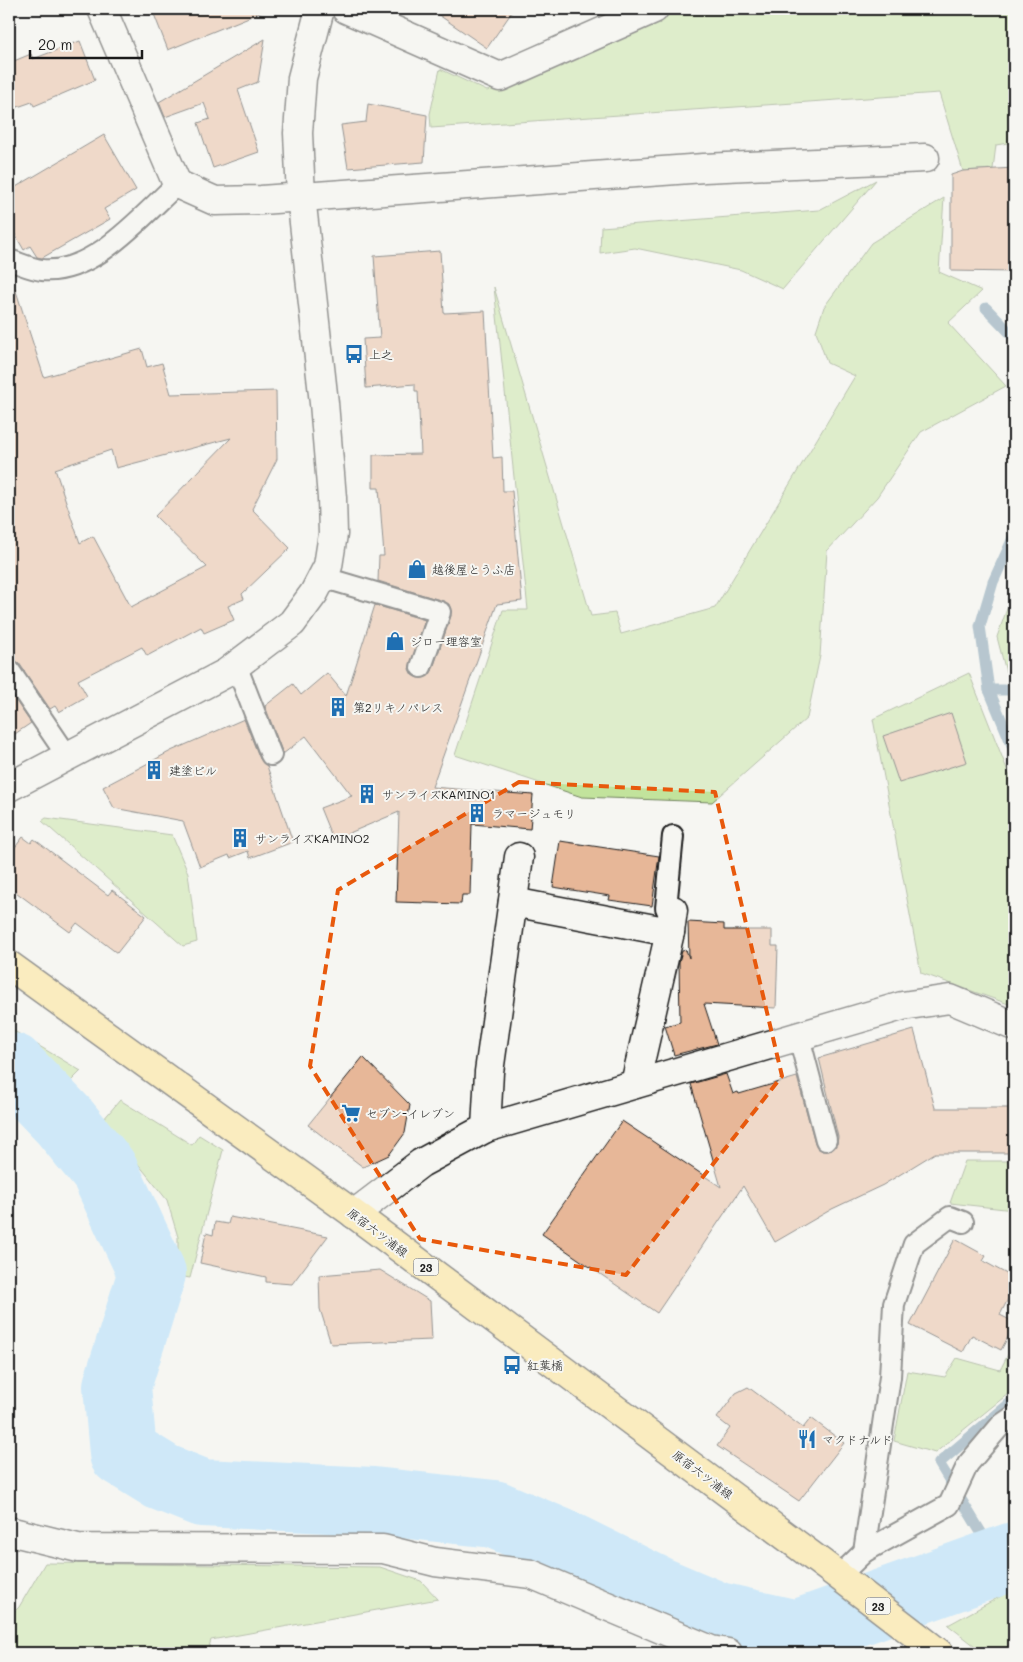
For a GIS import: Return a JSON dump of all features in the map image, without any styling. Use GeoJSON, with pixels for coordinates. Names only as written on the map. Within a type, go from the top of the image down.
{"type":"FeatureCollection","features":[{"type":"Feature","properties":{"kind":"main road","name":"原宿六ツ浦線"},"geometry":{"type":"LineString","coordinates":[[9,965],[354,1214],[840,1576]]}},
{"type":"Feature","properties":{"kind":"main road","name":"23"},"geometry":{"type":"LineString","coordinates":[[840,1576],[939,1653]]}},
{"type":"Feature","properties":{"kind":"street"},"geometry":{"type":"LineString","coordinates":[[102,9],[177,184],[215,201],[437,189],[704,168],[925,158]]}},
{"type":"Feature","properties":{"kind":"street"},"geometry":{"type":"LineString","coordinates":[[9,787],[226,674],[292,623],[314,594],[328,566],[333,534],[332,498],[324,403],[301,196],[298,133],[302,78],[320,9]]}},
{"type":"Feature","properties":{"kind":"street"},"geometry":{"type":"LineString","coordinates":[[346,9],[500,77],[654,9]]}},
{"type":"Feature","properties":{"kind":"street"},"geometry":{"type":"LineString","coordinates":[[486,1128],[489,1072],[519,857]]}},
{"type":"Feature","properties":{"kind":"street"},"geometry":{"type":"LineString","coordinates":[[512,902],[672,921],[636,1084]]}},
{"type":"Feature","properties":{"kind":"street"},"geometry":{"type":"LineString","coordinates":[[354,1214],[421,1163],[486,1128],[902,1006],[950,999],[1014,1026]]}},
{"type":"Feature","properties":{"kind":"street"},"geometry":{"type":"LineString","coordinates":[[9,1531],[78,1548],[382,1549],[436,1562],[531,1574],[711,1650],[728,1653]]}},
{"type":"Feature","properties":{"kind":"lane"},"geometry":{"type":"LineString","coordinates":[[9,260],[42,270],[72,268],[106,248],[177,184]]}},
{"type":"Feature","properties":{"kind":"lane"},"geometry":{"type":"LineString","coordinates":[[322,577],[440,612],[421,667]]}},
{"type":"Feature","properties":{"kind":"lane"},"geometry":{"type":"LineString","coordinates":[[236,666],[270,756]]}},
{"type":"Feature","properties":{"kind":"lane"},"geometry":{"type":"LineString","coordinates":[[9,670],[68,757]]}},
{"type":"Feature","properties":{"kind":"lane"},"geometry":{"type":"LineString","coordinates":[[672,921],[666,908],[673,836]]}},
{"type":"Feature","properties":{"kind":"lane"},"geometry":{"type":"LineString","coordinates":[[799,1037],[826,1140]]}},
{"type":"Feature","properties":{"kind":"lane"},"geometry":{"type":"LineString","coordinates":[[864,1552],[890,1378],[894,1304],[914,1244],[950,1216],[963,1222]]}},
{"type":"Feature","properties":{"kind":"lane"},"geometry":{"type":"LineString","coordinates":[[840,1576],[864,1552],[949,1505],[968,1464],[1001,1425],[1014,1416]]}},
{"type":"Feature","properties":{"kind":"highlighted area"},"geometry":{"type":"Polygon","coordinates":[[[519,782],[715,792],[782,1076],[626,1275],[420,1239],[310,1066],[338,890],[519,782]]]}},
{"type":"Feature","properties":{"kind":"green space"},"geometry":{"type":"Polygon","coordinates":[[[675,9],[1014,9],[1014,142],[996,145],[993,169],[963,171],[939,93],[431,128],[430,114],[440,69],[487,91],[675,9]]]}},
{"type":"Feature","properties":{"kind":"green space"},"geometry":{"type":"Polygon","coordinates":[[[876,180],[783,289],[741,270],[635,248],[600,253],[601,227],[819,210],[876,180]]]}},
{"type":"Feature","properties":{"kind":"green space"},"geometry":{"type":"Polygon","coordinates":[[[944,198],[939,272],[982,291],[948,323],[1006,386],[921,432],[877,497],[827,551],[820,656],[807,718],[712,802],[582,797],[455,755],[503,610],[528,610],[494,287],[591,616],[615,613],[621,634],[715,608],[855,376],[827,363],[816,331],[824,307],[871,243],[944,198]]]}},
{"type":"Feature","properties":{"kind":"green space"},"geometry":{"type":"Polygon","coordinates":[[[1014,589],[1014,672],[1006,672],[997,637],[1014,589]]]}},
{"type":"Feature","properties":{"kind":"green space"},"geometry":{"type":"Polygon","coordinates":[[[969,673],[1014,787],[1014,1006],[921,973],[873,719],[969,673]]]}},
{"type":"Feature","properties":{"kind":"green space"},"geometry":{"type":"Polygon","coordinates":[[[46,818],[172,835],[188,873],[197,942],[183,946],[42,821],[46,818]]]}},
{"type":"Feature","properties":{"kind":"green space"},"geometry":{"type":"Polygon","coordinates":[[[9,1028],[81,1071],[66,1086],[9,1054],[9,1028]]]}},
{"type":"Feature","properties":{"kind":"green space"},"geometry":{"type":"Polygon","coordinates":[[[120,1100],[192,1145],[199,1135],[223,1150],[190,1278],[178,1276],[178,1237],[167,1200],[103,1120],[120,1100]]]}},
{"type":"Feature","properties":{"kind":"green space"},"geometry":{"type":"Polygon","coordinates":[[[965,1161],[1014,1161],[1014,1210],[950,1203],[965,1161]]]}},
{"type":"Feature","properties":{"kind":"green space"},"geometry":{"type":"Polygon","coordinates":[[[1014,1343],[1014,1389],[935,1453],[894,1441],[907,1371],[945,1377],[957,1358],[1000,1370],[1014,1343]]]}},
{"type":"Feature","properties":{"kind":"green space"},"geometry":{"type":"Polygon","coordinates":[[[45,1563],[380,1567],[421,1581],[438,1599],[211,1640],[207,1653],[9,1653],[9,1617],[19,1607],[45,1563]]]}},
{"type":"Feature","properties":{"kind":"green space"},"geometry":{"type":"Polygon","coordinates":[[[1014,1589],[1014,1653],[984,1653],[948,1625],[1014,1589]]]}},
{"type":"Feature","properties":{"kind":"building"},"geometry":{"type":"Polygon","coordinates":[[[152,9],[266,9],[266,10],[168,50],[152,9]]]}},
{"type":"Feature","properties":{"kind":"building"},"geometry":{"type":"Polygon","coordinates":[[[430,9],[514,9],[487,48],[430,9]]]}},
{"type":"Feature","properties":{"kind":"building"},"geometry":{"type":"Polygon","coordinates":[[[265,39],[258,82],[238,90],[259,152],[213,168],[198,123],[210,119],[204,103],[165,117],[159,102],[265,39]]]}},
{"type":"Feature","properties":{"kind":"building"},"geometry":{"type":"Polygon","coordinates":[[[80,41],[95,80],[34,106],[32,102],[9,110],[9,63],[31,54],[33,59],[80,41]]]}},
{"type":"Feature","properties":{"kind":"building"},"geometry":{"type":"Polygon","coordinates":[[[368,104],[427,115],[424,162],[348,168],[341,125],[366,122],[368,104]]]}},
{"type":"Feature","properties":{"kind":"building"},"geometry":{"type":"Polygon","coordinates":[[[104,135],[136,190],[104,209],[110,219],[42,258],[37,257],[30,246],[24,250],[9,224],[9,191],[104,135]]]}},
{"type":"Feature","properties":{"kind":"building"},"geometry":{"type":"Polygon","coordinates":[[[1014,168],[1014,272],[951,271],[951,175],[963,171],[1014,168]]]}},
{"type":"Feature","properties":{"kind":"building"},"geometry":{"type":"Polygon","coordinates":[[[440,251],[444,313],[485,311],[493,458],[502,457],[503,491],[512,491],[522,601],[497,604],[432,787],[533,795],[530,829],[472,824],[470,895],[462,895],[461,904],[396,902],[399,812],[333,840],[320,808],[352,796],[306,736],[283,754],[265,706],[293,684],[301,695],[327,673],[346,696],[375,605],[425,620],[409,669],[412,675],[418,678],[428,676],[432,671],[451,616],[449,604],[378,581],[379,556],[384,556],[379,488],[373,488],[373,455],[421,454],[418,391],[415,391],[415,384],[366,388],[363,339],[380,338],[374,256],[440,251]]]}},
{"type":"Feature","properties":{"kind":"building"},"geometry":{"type":"Polygon","coordinates":[[[15,288],[44,377],[142,349],[147,367],[162,363],[171,394],[276,391],[277,459],[252,509],[290,548],[242,594],[244,599],[228,606],[234,620],[204,633],[201,627],[147,656],[142,647],[78,680],[87,696],[59,712],[55,706],[50,709],[19,663],[9,658],[9,289],[15,288]],[[231,438],[116,468],[111,450],[55,469],[80,543],[93,536],[131,607],[207,567],[155,516],[231,438]]]}},
{"type":"Feature","properties":{"kind":"building"},"geometry":{"type":"Polygon","coordinates":[[[9,691],[31,723],[9,738],[9,691]]]}},
{"type":"Feature","properties":{"kind":"building"},"geometry":{"type":"Polygon","coordinates":[[[951,713],[967,762],[899,783],[883,736],[951,713]]]}},
{"type":"Feature","properties":{"kind":"building"},"geometry":{"type":"Polygon","coordinates":[[[244,719],[260,759],[267,766],[293,842],[250,858],[248,851],[230,858],[229,855],[200,867],[183,821],[114,808],[103,787],[171,751],[244,719]]]}},
{"type":"Feature","properties":{"kind":"building"},"geometry":{"type":"Polygon","coordinates":[[[23,837],[31,843],[34,839],[108,895],[112,890],[146,916],[117,953],[77,923],[70,932],[9,887],[9,855],[23,837]]]}},
{"type":"Feature","properties":{"kind":"building"},"geometry":{"type":"Polygon","coordinates":[[[560,841],[659,856],[652,906],[609,900],[610,896],[553,887],[560,841]]]}},
{"type":"Feature","properties":{"kind":"building"},"geometry":{"type":"Polygon","coordinates":[[[688,922],[724,924],[724,930],[772,930],[772,946],[778,946],[776,1008],[704,1004],[717,1044],[674,1055],[665,1026],[680,1022],[679,962],[682,951],[686,950],[689,958],[688,922]]]}},
{"type":"Feature","properties":{"kind":"building"},"geometry":{"type":"Polygon","coordinates":[[[914,1030],[935,1108],[1014,1108],[1014,1153],[935,1153],[883,1185],[832,1209],[775,1242],[743,1186],[657,1313],[542,1234],[622,1121],[721,1187],[691,1084],[726,1074],[733,1094],[738,1092],[739,1094],[797,1077],[815,1143],[822,1151],[829,1151],[837,1144],[838,1137],[819,1058],[914,1030]]]}},
{"type":"Feature","properties":{"kind":"building"},"geometry":{"type":"Polygon","coordinates":[[[363,1057],[410,1105],[405,1133],[389,1155],[363,1167],[308,1125],[363,1057]]]}},
{"type":"Feature","properties":{"kind":"building"},"geometry":{"type":"Polygon","coordinates":[[[230,1217],[328,1236],[292,1284],[266,1282],[266,1277],[200,1263],[206,1233],[213,1235],[215,1222],[228,1224],[230,1217]]]}},
{"type":"Feature","properties":{"kind":"building"},"geometry":{"type":"Polygon","coordinates":[[[955,1239],[986,1256],[983,1261],[1014,1278],[1014,1287],[1000,1315],[1014,1322],[1014,1326],[1001,1350],[972,1335],[963,1352],[910,1325],[955,1239]]]}},
{"type":"Feature","properties":{"kind":"building"},"geometry":{"type":"Polygon","coordinates":[[[380,1270],[430,1301],[432,1340],[331,1344],[320,1309],[319,1275],[380,1270]]]}},
{"type":"Feature","properties":{"kind":"building"},"geometry":{"type":"Polygon","coordinates":[[[748,1387],[803,1428],[811,1418],[844,1443],[799,1501],[717,1446],[730,1428],[717,1418],[736,1393],[748,1387]]]}},
{"type":"Feature","properties":{"kind":"waterway"},"geometry":{"type":"LineString","coordinates":[[986,308],[1014,337]]}},
{"type":"Feature","properties":{"kind":"waterway"},"geometry":{"type":"LineString","coordinates":[[1014,536],[993,582],[980,626],[989,690],[1014,750]]}},
{"type":"Feature","properties":{"kind":"waterway"},"geometry":{"type":"LineString","coordinates":[[989,690],[1014,690]]}},
{"type":"Feature","properties":{"kind":"waterway"},"geometry":{"type":"LineString","coordinates":[[9,1068],[12,1067],[64,1121],[104,1170],[152,1273],[117,1386],[123,1453],[162,1477],[202,1493],[373,1501],[494,1514],[560,1542],[657,1590],[718,1616],[796,1634],[1014,1556]]}},
{"type":"Feature","properties":{"kind":"waterway"},"geometry":{"type":"LineString","coordinates":[[999,1562],[939,1463],[1014,1400]]}},
{"type":"Feature","properties":{"kind":"place","name":"上之"},"geometry":{"type":"Point","coordinates":[354,354]}},
{"type":"Feature","properties":{"kind":"place","name":"越後屋とうふ店"},"geometry":{"type":"Point","coordinates":[417,569]}},
{"type":"Feature","properties":{"kind":"place","name":"ジロー理容室"},"geometry":{"type":"Point","coordinates":[395,641]}},
{"type":"Feature","properties":{"kind":"place","name":"第2リキノパレス"},"geometry":{"type":"Point","coordinates":[338,707]}},
{"type":"Feature","properties":{"kind":"place","name":"建塗ビル"},"geometry":{"type":"Point","coordinates":[154,770]}},
{"type":"Feature","properties":{"kind":"place","name":"サンライズKAMINO1"},"geometry":{"type":"Point","coordinates":[367,794]}},
{"type":"Feature","properties":{"kind":"place","name":"ラマージュモリ"},"geometry":{"type":"Point","coordinates":[477,813]}},
{"type":"Feature","properties":{"kind":"place","name":"サンライズKAMINO2"},"geometry":{"type":"Point","coordinates":[240,838]}},
{"type":"Feature","properties":{"kind":"place","name":"セブン-イレブン"},"geometry":{"type":"Point","coordinates":[351,1113]}},
{"type":"Feature","properties":{"kind":"place","name":"紅葉橋"},"geometry":{"type":"Point","coordinates":[512,1365]}},
{"type":"Feature","properties":{"kind":"place","name":"マクドナルド"},"geometry":{"type":"Point","coordinates":[807,1439]}}]}
